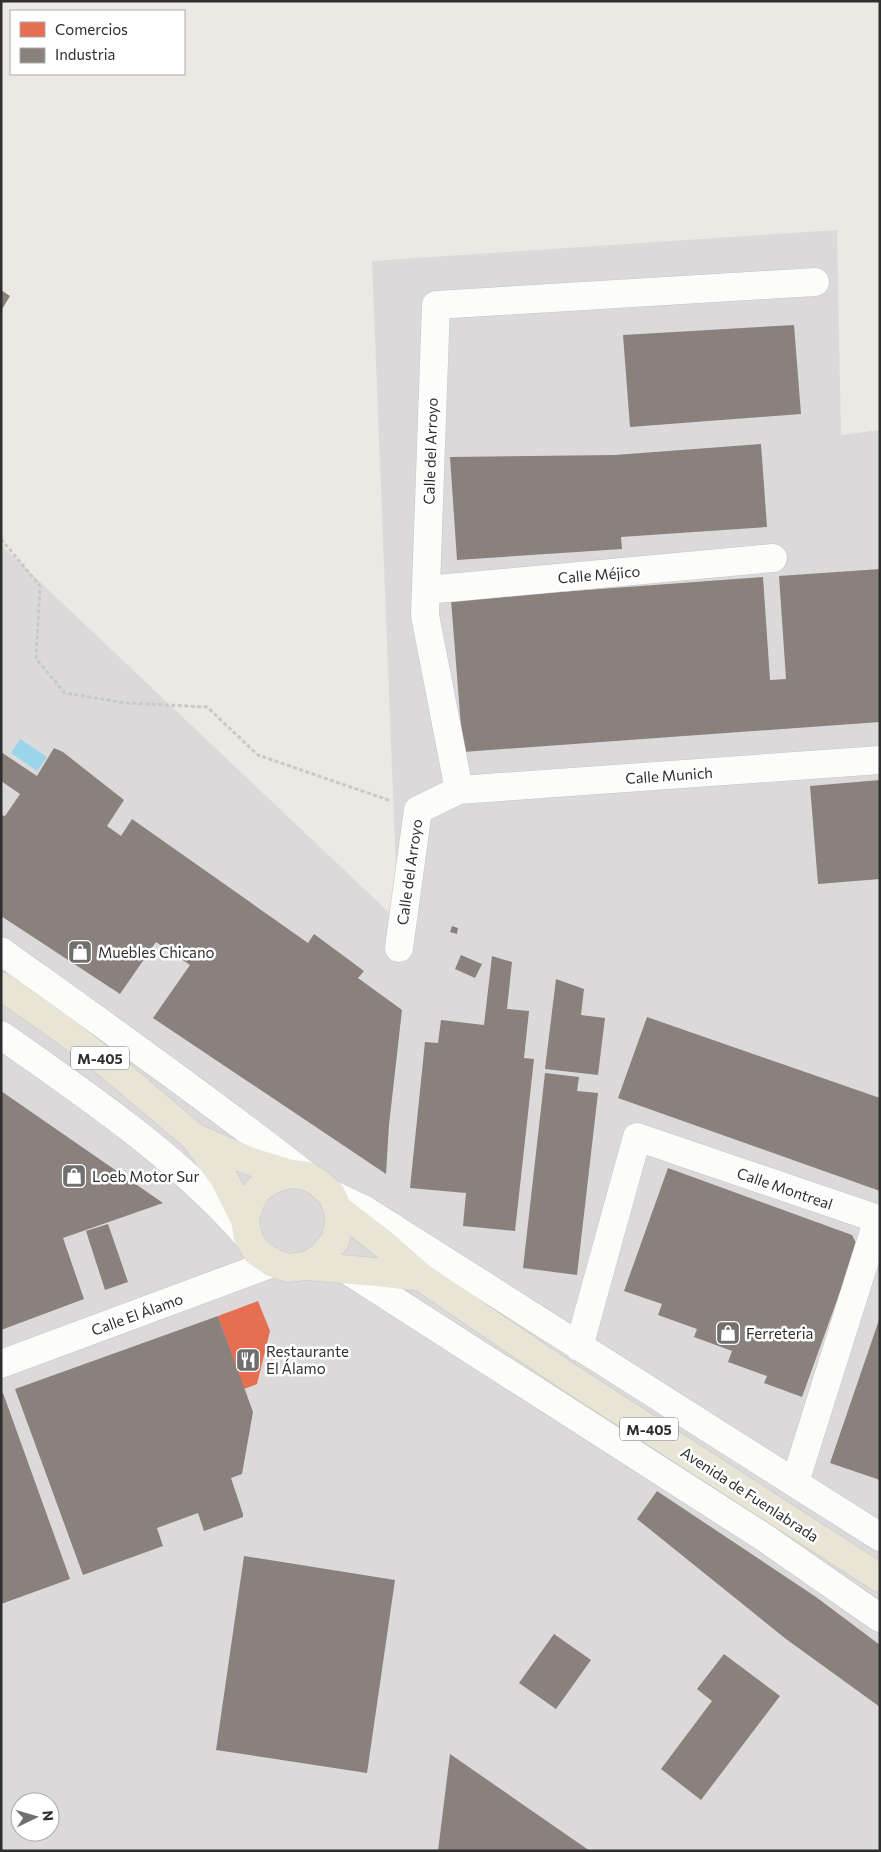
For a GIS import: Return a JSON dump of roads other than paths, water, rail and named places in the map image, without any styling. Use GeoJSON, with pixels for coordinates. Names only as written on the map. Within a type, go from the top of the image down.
{"type":"FeatureCollection","features":[{"type":"Feature","properties":{"kind":"main road","name":"M-405"},"geometry":{"type":"LineString","coordinates":[[1,986],[110,1066],[194,1137],[224,1178],[256,1251],[273,1264],[288,1268],[305,1266]]}},
{"type":"Feature","properties":{"kind":"main road","name":"M-405"},"geometry":{"type":"LineString","coordinates":[[194,1137],[249,1161],[319,1182],[334,1202]]}},
{"type":"Feature","properties":{"kind":"main road"},"geometry":{"type":"LineString","coordinates":[[247,1228],[248,1204],[261,1186],[275,1177],[299,1175]]}},
{"type":"Feature","properties":{"kind":"main road"},"geometry":{"type":"LineString","coordinates":[[305,1266],[319,1259],[335,1241],[339,1225],[334,1202]]}},
{"type":"Feature","properties":{"kind":"main road","name":"Avenida de Fuenlabrada"},"geometry":{"type":"LineString","coordinates":[[334,1202],[421,1277],[570,1378],[880,1578]]}},
{"type":"Feature","properties":{"kind":"main road","name":"Avenida de Fuenlabrada"},"geometry":{"type":"LineString","coordinates":[[305,1266],[421,1277]]}},
{"type":"Feature","properties":{"kind":"street","name":"Calle del Arroyo"},"geometry":{"type":"LineString","coordinates":[[399,948],[418,810],[459,790],[425,615],[436,305],[815,282]]}},
{"type":"Feature","properties":{"kind":"street","name":"Calle Méjico"},"geometry":{"type":"LineString","coordinates":[[426,590],[773,558]]}},
{"type":"Feature","properties":{"kind":"street","name":"Calle Munich"},"geometry":{"type":"LineString","coordinates":[[459,790],[880,760]]}},
{"type":"Feature","properties":{"kind":"street"},"geometry":{"type":"LineString","coordinates":[[1,951],[126,1041],[299,1175]]}},
{"type":"Feature","properties":{"kind":"street"},"geometry":{"type":"LineString","coordinates":[[1,1035],[75,1087],[172,1162],[247,1228]]}},
{"type":"Feature","properties":{"kind":"street","name":"Calle Montreal"},"geometry":{"type":"LineString","coordinates":[[579,1347],[637,1138],[878,1219],[795,1482]]}},
{"type":"Feature","properties":{"kind":"street"},"geometry":{"type":"LineString","coordinates":[[334,1202],[365,1210],[880,1537]]}},
{"type":"Feature","properties":{"kind":"street","name":"Calle El Álamo"},"geometry":{"type":"LineString","coordinates":[[1,1364],[273,1264]]}},
{"type":"Feature","properties":{"kind":"street"},"geometry":{"type":"LineString","coordinates":[[347,1270],[765,1538],[880,1618]]}},
{"type":"Feature","properties":{"kind":"water"},"geometry":{"type":"Polygon","coordinates":[[[20,739],[47,757],[37,771],[11,753],[20,739]]]}},
{"type":"Feature","properties":{"kind":"place","name":"Muebles Chicano"},"geometry":{"type":"Point","coordinates":[80,952]}},
{"type":"Feature","properties":{"kind":"place","name":"Loeb Motor Sur"},"geometry":{"type":"Point","coordinates":[74,1176]}},
{"type":"Feature","properties":{"kind":"place","name":"Ferreteria"},"geometry":{"type":"Point","coordinates":[728,1333]}},
{"type":"Feature","properties":{"kind":"place","name":"Restaurante El Álamo"},"geometry":{"type":"Point","coordinates":[248,1360]}}]}
